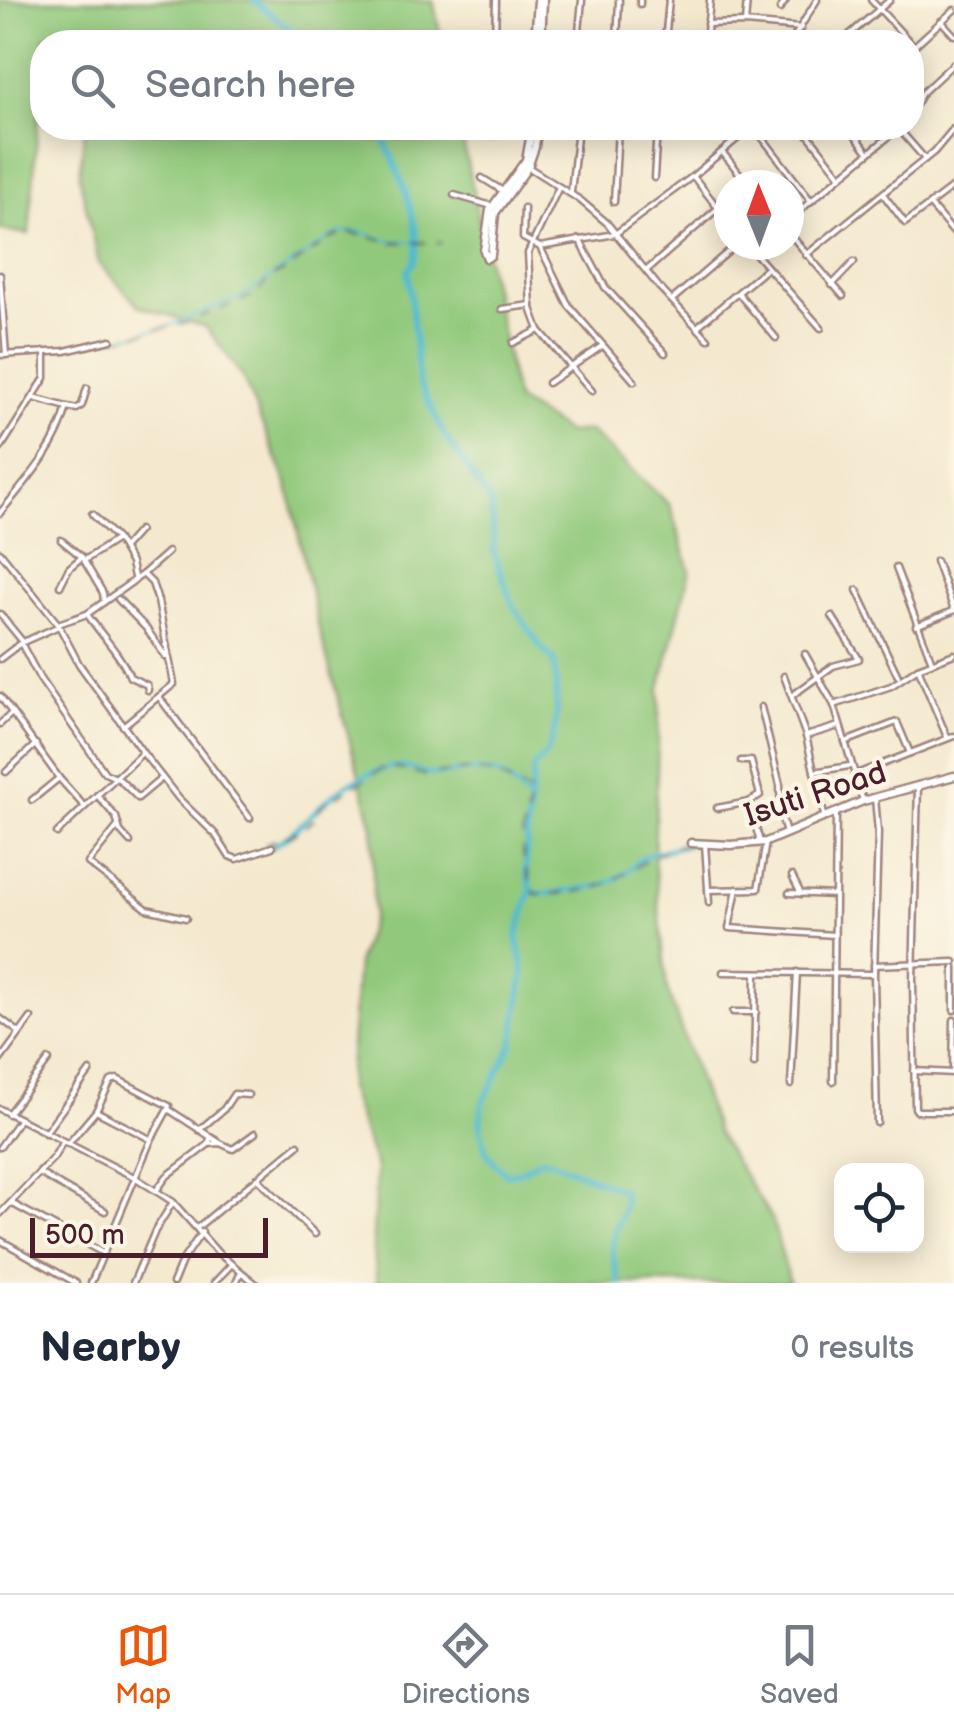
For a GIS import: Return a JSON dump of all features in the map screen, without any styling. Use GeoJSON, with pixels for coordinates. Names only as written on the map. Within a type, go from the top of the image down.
{"type":"FeatureCollection","features":[{"type":"Feature","properties":{"kind":"street"},"geometry":{"type":"LineString","coordinates":[[495,30],[496,0]]}},
{"type":"Feature","properties":{"kind":"street"},"geometry":{"type":"LineString","coordinates":[[539,30],[540,0]]}},
{"type":"Feature","properties":{"kind":"street"},"geometry":{"type":"LineString","coordinates":[[579,30],[582,0]]}},
{"type":"Feature","properties":{"kind":"street"},"geometry":{"type":"LineString","coordinates":[[617,30],[619,0]]}},
{"type":"Feature","properties":{"kind":"street"},"geometry":{"type":"LineString","coordinates":[[665,30],[669,0]]}},
{"type":"Feature","properties":{"kind":"street"},"geometry":{"type":"LineString","coordinates":[[706,30],[710,0]]}},
{"type":"Feature","properties":{"kind":"street"},"geometry":{"type":"LineString","coordinates":[[745,23],[746,0]]}},
{"type":"Feature","properties":{"kind":"street"},"geometry":{"type":"LineString","coordinates":[[780,9],[786,0]]}},
{"type":"Feature","properties":{"kind":"street"},"geometry":{"type":"LineString","coordinates":[[706,24],[801,28],[817,0]]}},
{"type":"Feature","properties":{"kind":"street"},"geometry":{"type":"LineString","coordinates":[[871,0],[898,30]]}},
{"type":"Feature","properties":{"kind":"street"},"geometry":{"type":"LineString","coordinates":[[855,30],[890,0]]}},
{"type":"Feature","properties":{"kind":"street"},"geometry":{"type":"LineString","coordinates":[[924,35],[954,10]]}},
{"type":"Feature","properties":{"kind":"street"},"geometry":{"type":"LineString","coordinates":[[940,21],[954,36]]}},
{"type":"Feature","properties":{"kind":"street"},"geometry":{"type":"LineString","coordinates":[[924,91],[954,62]]}},
{"type":"Feature","properties":{"kind":"street"},"geometry":{"type":"LineString","coordinates":[[806,255],[925,160],[954,128]]}},
{"type":"Feature","properties":{"kind":"street"},"geometry":{"type":"LineString","coordinates":[[531,140],[526,160],[492,206],[484,251],[487,258],[491,254],[495,213],[528,166],[535,140]]}},
{"type":"Feature","properties":{"kind":"street"},"geometry":{"type":"LineString","coordinates":[[570,194],[577,140]]}},
{"type":"Feature","properties":{"kind":"street"},"geometry":{"type":"LineString","coordinates":[[614,202],[617,140]]}},
{"type":"Feature","properties":{"kind":"street"},"geometry":{"type":"LineString","coordinates":[[654,178],[656,140]]}},
{"type":"Feature","properties":{"kind":"street"},"geometry":{"type":"LineString","coordinates":[[524,208],[521,233],[533,246],[615,234],[738,140]]}},
{"type":"Feature","properties":{"kind":"street"},"geometry":{"type":"LineString","coordinates":[[762,140],[811,201]]}},
{"type":"Feature","properties":{"kind":"street"},"geometry":{"type":"LineString","coordinates":[[812,140],[840,176]]}},
{"type":"Feature","properties":{"kind":"street"},"geometry":{"type":"LineString","coordinates":[[859,140],[869,153]]}},
{"type":"Feature","properties":{"kind":"street"},"geometry":{"type":"LineString","coordinates":[[804,207],[885,140]]}},
{"type":"Feature","properties":{"kind":"street"},"geometry":{"type":"LineString","coordinates":[[909,140],[925,160]]}},
{"type":"Feature","properties":{"kind":"street"},"geometry":{"type":"LineString","coordinates":[[722,153],[736,170]]}},
{"type":"Feature","properties":{"kind":"street"},"geometry":{"type":"LineString","coordinates":[[528,166],[607,223],[658,287],[708,339]]}},
{"type":"Feature","properties":{"kind":"street"},"geometry":{"type":"LineString","coordinates":[[694,176],[714,203]]}},
{"type":"Feature","properties":{"kind":"street"},"geometry":{"type":"LineString","coordinates":[[482,178],[504,192]]}},
{"type":"Feature","properties":{"kind":"street"},"geometry":{"type":"LineString","coordinates":[[883,194],[905,223],[954,186]]}},
{"type":"Feature","properties":{"kind":"street"},"geometry":{"type":"LineString","coordinates":[[560,187],[528,253],[531,305],[539,330],[592,391]]}},
{"type":"Feature","properties":{"kind":"street"},"geometry":{"type":"LineString","coordinates":[[454,195],[492,206]]}},
{"type":"Feature","properties":{"kind":"street"},"geometry":{"type":"LineString","coordinates":[[930,205],[954,233]]}},
{"type":"Feature","properties":{"kind":"street"},"geometry":{"type":"LineString","coordinates":[[648,270],[714,212]]}},
{"type":"Feature","properties":{"kind":"street"},"geometry":{"type":"LineString","coordinates":[[579,239],[612,297],[665,353]]}},
{"type":"Feature","properties":{"kind":"street"},"geometry":{"type":"LineString","coordinates":[[540,247],[569,306],[634,381]]}},
{"type":"Feature","properties":{"kind":"street"},"geometry":{"type":"LineString","coordinates":[[804,252],[843,296]]}},
{"type":"Feature","properties":{"kind":"street"},"geometry":{"type":"LineString","coordinates":[[672,300],[719,260]]}},
{"type":"Feature","properties":{"kind":"street"},"geometry":{"type":"LineString","coordinates":[[760,260],[820,328]]}},
{"type":"Feature","properties":{"kind":"street"},"geometry":{"type":"LineString","coordinates":[[832,284],[854,262]]}},
{"type":"Feature","properties":{"kind":"street"},"geometry":{"type":"LineString","coordinates":[[697,326],[766,268]]}},
{"type":"Feature","properties":{"kind":"street"},"geometry":{"type":"LineString","coordinates":[[0,275],[0,364]]}},
{"type":"Feature","properties":{"kind":"street"},"geometry":{"type":"LineString","coordinates":[[739,294],[776,338]]}},
{"type":"Feature","properties":{"kind":"street"},"geometry":{"type":"LineString","coordinates":[[502,309],[531,305]]}},
{"type":"Feature","properties":{"kind":"street"},"geometry":{"type":"LineString","coordinates":[[513,344],[539,330]]}},
{"type":"Feature","properties":{"kind":"street"},"geometry":{"type":"LineString","coordinates":[[3,355],[84,348],[110,340]]}},
{"type":"Feature","properties":{"kind":"street"},"geometry":{"type":"LineString","coordinates":[[548,383],[602,344]]}},
{"type":"Feature","properties":{"kind":"street"},"geometry":{"type":"LineString","coordinates":[[0,450],[46,376],[45,352]]}},
{"type":"Feature","properties":{"kind":"street"},"geometry":{"type":"LineString","coordinates":[[34,398],[77,408],[82,405],[87,388]]}},
{"type":"Feature","properties":{"kind":"street"},"geometry":{"type":"LineString","coordinates":[[0,513],[54,443],[67,407]]}},
{"type":"Feature","properties":{"kind":"street"},"geometry":{"type":"LineString","coordinates":[[92,514],[123,548],[134,578]]}},
{"type":"Feature","properties":{"kind":"street"},"geometry":{"type":"LineString","coordinates":[[123,548],[139,530]]}},
{"type":"Feature","properties":{"kind":"street"},"geometry":{"type":"LineString","coordinates":[[60,586],[69,568],[116,538]]}},
{"type":"Feature","properties":{"kind":"street"},"geometry":{"type":"LineString","coordinates":[[61,540],[84,558],[103,592],[104,602]]}},
{"type":"Feature","properties":{"kind":"street"},"geometry":{"type":"LineString","coordinates":[[0,552],[58,625],[79,664],[143,753],[232,858],[272,847]]}},
{"type":"Feature","properties":{"kind":"street"},"geometry":{"type":"LineString","coordinates":[[1,658],[22,642],[87,614],[168,552]]}},
{"type":"Feature","properties":{"kind":"street"},"geometry":{"type":"LineString","coordinates":[[916,626],[954,610],[936,561]]}},
{"type":"Feature","properties":{"kind":"street"},"geometry":{"type":"LineString","coordinates":[[896,568],[932,662]]}},
{"type":"Feature","properties":{"kind":"street"},"geometry":{"type":"LineString","coordinates":[[123,726],[174,684],[158,600],[152,583],[143,574]]}},
{"type":"Feature","properties":{"kind":"street"},"geometry":{"type":"LineString","coordinates":[[857,590],[899,678]]}},
{"type":"Feature","properties":{"kind":"street"},"geometry":{"type":"LineString","coordinates":[[118,599],[146,628],[166,658]]}},
{"type":"Feature","properties":{"kind":"street"},"geometry":{"type":"LineString","coordinates":[[0,614],[105,773],[138,798],[162,778]]}},
{"type":"Feature","properties":{"kind":"street"},"geometry":{"type":"LineString","coordinates":[[87,614],[102,639],[124,662],[130,677],[147,685],[148,690]]}},
{"type":"Feature","properties":{"kind":"street"},"geometry":{"type":"LineString","coordinates":[[792,695],[833,666],[860,657],[832,616]]}},
{"type":"Feature","properties":{"kind":"street"},"geometry":{"type":"LineString","coordinates":[[805,654],[834,705],[863,801]]}},
{"type":"Feature","properties":{"kind":"street"},"geometry":{"type":"LineString","coordinates":[[834,705],[891,686],[918,668],[954,654]]}},
{"type":"Feature","properties":{"kind":"street"},"geometry":{"type":"LineString","coordinates":[[854,776],[951,737],[918,668]]}},
{"type":"Feature","properties":{"kind":"street"},"geometry":{"type":"LineString","coordinates":[[784,676],[806,736],[824,817]]}},
{"type":"Feature","properties":{"kind":"street"},"geometry":{"type":"LineString","coordinates":[[0,696],[84,806]]}},
{"type":"Feature","properties":{"kind":"street"},"geometry":{"type":"LineString","coordinates":[[159,697],[250,818]]}},
{"type":"Feature","properties":{"kind":"street"},"geometry":{"type":"LineString","coordinates":[[761,707],[780,784],[786,834]]}},
{"type":"Feature","properties":{"kind":"street"},"geometry":{"type":"LineString","coordinates":[[0,724],[12,713]]}},
{"type":"Feature","properties":{"kind":"street"},"geometry":{"type":"LineString","coordinates":[[845,742],[897,722],[911,754]]}},
{"type":"Feature","properties":{"kind":"street"},"geometry":{"type":"LineString","coordinates":[[806,736],[840,726]]}},
{"type":"Feature","properties":{"kind":"street"},"geometry":{"type":"LineString","coordinates":[[6,772],[36,744]]}},
{"type":"Feature","properties":{"kind":"street"},"geometry":{"type":"LineString","coordinates":[[57,833],[143,753]]}},
{"type":"Feature","properties":{"kind":"street"},"geometry":{"type":"LineString","coordinates":[[718,808],[758,798],[760,792],[751,761],[741,761]]}},
{"type":"Feature","properties":{"kind":"street"},"geometry":{"type":"LineString","coordinates":[[814,772],[851,766]]}},
{"type":"Feature","properties":{"kind":"street","name":"Isuti Road"},"geometry":{"type":"LineString","coordinates":[[691,843],[763,842],[863,801],[954,776]]}},
{"type":"Feature","properties":{"kind":"street"},"geometry":{"type":"LineString","coordinates":[[32,800],[59,778]]}},
{"type":"Feature","properties":{"kind":"street"},"geometry":{"type":"LineString","coordinates":[[918,786],[916,1111],[954,1111]]}},
{"type":"Feature","properties":{"kind":"street"},"geometry":{"type":"LineString","coordinates":[[97,795],[130,842]]}},
{"type":"Feature","properties":{"kind":"street"},"geometry":{"type":"LineString","coordinates":[[875,797],[876,1123]]}},
{"type":"Feature","properties":{"kind":"street"},"geometry":{"type":"LineString","coordinates":[[708,890],[758,890],[763,842],[749,802]]}},
{"type":"Feature","properties":{"kind":"street"},"geometry":{"type":"LineString","coordinates":[[833,1081],[836,812]]}},
{"type":"Feature","properties":{"kind":"street"},"geometry":{"type":"LineString","coordinates":[[118,826],[88,862],[147,909],[186,918]]}},
{"type":"Feature","properties":{"kind":"street"},"geometry":{"type":"LineString","coordinates":[[705,844],[709,903]]}},
{"type":"Feature","properties":{"kind":"street"},"geometry":{"type":"LineString","coordinates":[[792,876],[801,894]]}},
{"type":"Feature","properties":{"kind":"street"},"geometry":{"type":"LineString","coordinates":[[737,888],[729,928],[834,935]]}},
{"type":"Feature","properties":{"kind":"street"},"geometry":{"type":"LineString","coordinates":[[790,894],[835,895]]}},
{"type":"Feature","properties":{"kind":"street"},"geometry":{"type":"LineString","coordinates":[[874,965],[954,965],[954,1010]]}},
{"type":"Feature","properties":{"kind":"street"},"geometry":{"type":"LineString","coordinates":[[723,972],[874,974]]}},
{"type":"Feature","properties":{"kind":"street"},"geometry":{"type":"LineString","coordinates":[[754,1064],[756,972]]}},
{"type":"Feature","properties":{"kind":"street"},"geometry":{"type":"LineString","coordinates":[[791,1085],[797,972]]}},
{"type":"Feature","properties":{"kind":"street"},"geometry":{"type":"LineString","coordinates":[[733,1012],[756,1012]]}},
{"type":"Feature","properties":{"kind":"street"},"geometry":{"type":"LineString","coordinates":[[0,1018],[20,1033]]}},
{"type":"Feature","properties":{"kind":"street"},"geometry":{"type":"LineString","coordinates":[[0,1060],[30,1018]]}},
{"type":"Feature","properties":{"kind":"street"},"geometry":{"type":"LineString","coordinates":[[914,1071],[954,1073],[954,1020]]}},
{"type":"Feature","properties":{"kind":"street"},"geometry":{"type":"LineString","coordinates":[[8,1114],[49,1060]]}},
{"type":"Feature","properties":{"kind":"street"},"geometry":{"type":"LineString","coordinates":[[45,1133],[90,1071]]}},
{"type":"Feature","properties":{"kind":"street"},"geometry":{"type":"LineString","coordinates":[[0,1214],[96,1111],[112,1081],[117,1079],[169,1106],[91,1283]]}},
{"type":"Feature","properties":{"kind":"street"},"geometry":{"type":"LineString","coordinates":[[200,1130],[210,1117],[224,1109],[234,1094],[248,1095]]}},
{"type":"Feature","properties":{"kind":"street"},"geometry":{"type":"LineString","coordinates":[[0,1109],[136,1178],[173,1202],[231,1264],[255,1283]]}},
{"type":"Feature","properties":{"kind":"street"},"geometry":{"type":"LineString","coordinates":[[168,1110],[233,1149],[254,1132]]}},
{"type":"Feature","properties":{"kind":"street"},"geometry":{"type":"LineString","coordinates":[[96,1111],[151,1140]]}},
{"type":"Feature","properties":{"kind":"street"},"geometry":{"type":"LineString","coordinates":[[0,1147],[19,1120]]}},
{"type":"Feature","properties":{"kind":"street"},"geometry":{"type":"LineString","coordinates":[[209,1144],[210,1137]]}},
{"type":"Feature","properties":{"kind":"street"},"geometry":{"type":"LineString","coordinates":[[156,1191],[167,1176],[209,1144],[220,1142]]}},
{"type":"Feature","properties":{"kind":"street"},"geometry":{"type":"LineString","coordinates":[[173,1283],[200,1230],[298,1146]]}},
{"type":"Feature","properties":{"kind":"street"},"geometry":{"type":"LineString","coordinates":[[39,1173],[104,1210]]}},
{"type":"Feature","properties":{"kind":"street"},"geometry":{"type":"LineString","coordinates":[[258,1178],[315,1234]]}},
{"type":"Feature","properties":{"kind":"street"},"geometry":{"type":"LineString","coordinates":[[133,1283],[155,1231],[173,1202]]}},
{"type":"Feature","properties":{"kind":"street"},"geometry":{"type":"LineString","coordinates":[[11,1203],[105,1254]]}},
{"type":"Feature","properties":{"kind":"street"},"geometry":{"type":"LineString","coordinates":[[0,1240],[76,1283]]}},
{"type":"Feature","properties":{"kind":"street"},"geometry":{"type":"LineString","coordinates":[[214,1283],[231,1264]]}},
{"type":"Feature","properties":{"kind":"street"},"geometry":{"type":"LineString","coordinates":[[236,1283],[241,1272]]}},
{"type":"Feature","properties":{"kind":"green space"},"geometry":{"type":"Polygon","coordinates":[[[0,0],[433,0],[439,30],[30,30],[30,140],[37,140],[29,234],[0,230],[0,0]]]}},
{"type":"Feature","properties":{"kind":"green space"},"geometry":{"type":"Polygon","coordinates":[[[83,140],[462,140],[516,400],[568,433],[589,431],[670,505],[690,571],[660,688],[654,858],[667,989],[717,1133],[772,1219],[790,1283],[377,1283],[373,1241],[376,1168],[348,1088],[357,963],[373,916],[373,827],[318,625],[288,486],[242,376],[206,327],[139,306],[99,264],[79,175],[83,140]]]}},
{"type":"Feature","properties":{"kind":"waterway"},"geometry":{"type":"LineString","coordinates":[[253,0],[291,30]]}},
{"type":"Feature","properties":{"kind":"waterway"},"geometry":{"type":"LineString","coordinates":[[383,140],[401,178],[414,222],[415,259],[408,270],[419,383],[445,436],[492,505],[494,553],[513,606],[554,660],[554,732],[544,757],[534,766],[527,829],[526,870],[531,889],[517,937],[524,971],[513,1043],[482,1104],[480,1128],[487,1154],[507,1175],[540,1159],[549,1160],[623,1191],[624,1206],[613,1246],[619,1283]]}},
{"type":"Feature","properties":{"kind":"waterway"},"geometry":{"type":"LineString","coordinates":[[112,339],[167,327],[243,296],[337,233],[358,231],[386,240],[418,242]]}},
{"type":"Feature","properties":{"kind":"waterway"},"geometry":{"type":"LineString","coordinates":[[272,847],[343,788],[394,767],[434,774],[491,772],[510,782],[530,803]]}},
{"type":"Feature","properties":{"kind":"waterway"},"geometry":{"type":"LineString","coordinates":[[530,892],[547,894],[604,885],[644,856],[691,843]]}},
{"type":"Feature","properties":{"kind":"ferry route"},"geometry":{"type":"LineString","coordinates":[[114,339],[186,323],[257,294],[271,276],[348,232],[392,242],[442,243]]}},
{"type":"Feature","properties":{"kind":"ferry route"},"geometry":{"type":"LineString","coordinates":[[265,844],[302,830],[322,805],[387,766],[425,775],[467,770],[495,774],[529,792],[522,847],[535,894],[598,887],[658,854],[691,844]]}}]}
